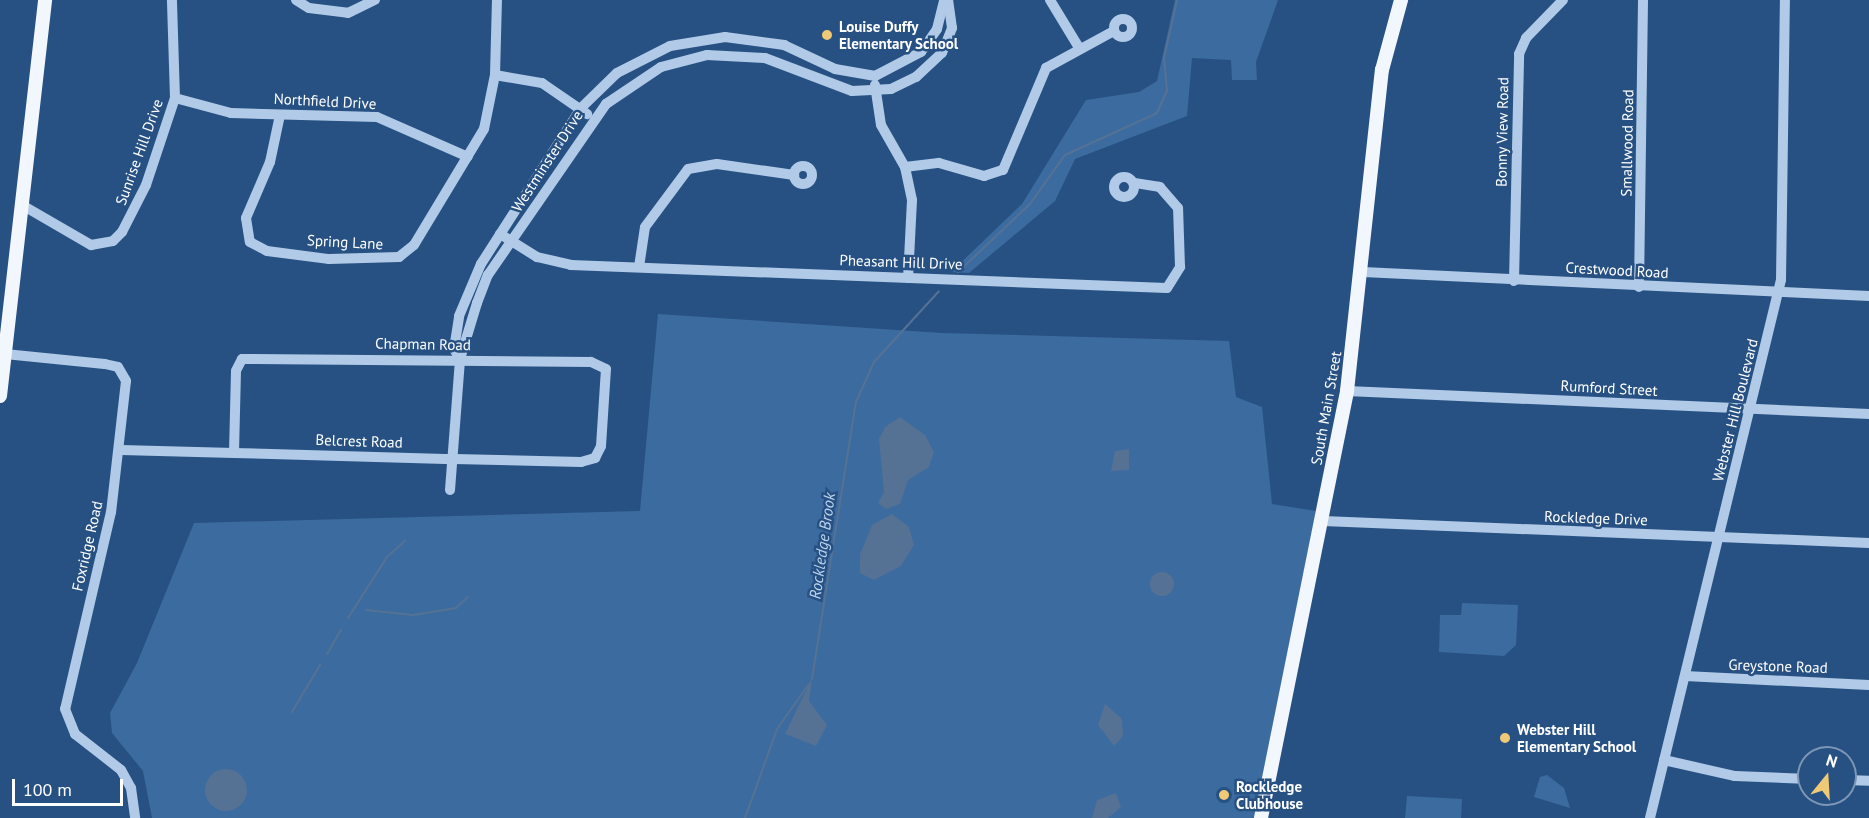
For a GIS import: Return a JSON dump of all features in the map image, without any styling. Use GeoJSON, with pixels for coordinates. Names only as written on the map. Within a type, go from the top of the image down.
{"type":"FeatureCollection","features":[{"type":"Feature","properties":{"kind":"main road"},"geometry":{"type":"LineString","coordinates":[[0,396],[45,0]]}},
{"type":"Feature","properties":{"kind":"main road","name":"South Main Street"},"geometry":{"type":"LineString","coordinates":[[1260,818],[1323,521],[1347,391],[1364,272],[1382,70],[1401,0]]}},
{"type":"Feature","properties":{"kind":"street","name":"Sunrise Hill Drive"},"geometry":{"type":"LineString","coordinates":[[22,205],[79,242],[113,241],[143,191],[175,98],[172,0]]}},
{"type":"Feature","properties":{"kind":"street"},"geometry":{"type":"LineString","coordinates":[[296,0],[309,8],[348,13],[375,0]]}},
{"type":"Feature","properties":{"kind":"street","name":"Spring Lane"},"geometry":{"type":"LineString","coordinates":[[280,115],[270,162],[246,218],[245,230],[259,249],[329,259],[399,257],[414,245],[484,129],[495,75],[497,0]]}},
{"type":"Feature","properties":{"kind":"street","name":"Westminster Drive"},"geometry":{"type":"LineString","coordinates":[[460,359],[454,349],[462,308],[500,234],[581,108],[601,86],[638,61],[670,46],[712,38],[769,42],[835,69],[875,76],[921,52],[937,29],[946,0]]}},
{"type":"Feature","properties":{"kind":"street","name":"Westminster Drive"},"geometry":{"type":"LineString","coordinates":[[450,490],[460,359],[488,275],[512,242],[591,118],[642,77],[706,55],[765,58],[843,89],[874,92],[906,83],[936,60],[952,28],[946,0]]}},
{"type":"Feature","properties":{"kind":"street"},"geometry":{"type":"LineString","coordinates":[[1050,0],[1078,46]]}},
{"type":"Feature","properties":{"kind":"street","name":"Bonny View Road"},"geometry":{"type":"LineString","coordinates":[[1514,281],[1519,54],[1526,38],[1563,0]]}},
{"type":"Feature","properties":{"kind":"street","name":"Smallwood Road"},"geometry":{"type":"LineString","coordinates":[[1639,287],[1643,0]]}},
{"type":"Feature","properties":{"kind":"street","name":"Webster Hill Boulevard"},"geometry":{"type":"LineString","coordinates":[[1650,818],[1779,292],[1785,0]]}},
{"type":"Feature","properties":{"kind":"street"},"geometry":{"type":"LineString","coordinates":[[906,167],[939,163],[984,176],[1003,170],[1042,73],[1078,46],[1114,31]]}},
{"type":"Feature","properties":{"kind":"street"},"geometry":{"type":"LineString","coordinates":[[495,75],[542,83],[581,108],[591,118]]}},
{"type":"Feature","properties":{"kind":"street"},"geometry":{"type":"LineString","coordinates":[[875,76],[874,92],[881,125],[906,167],[912,200],[908,278]]}},
{"type":"Feature","properties":{"kind":"street","name":"Northfield Drive"},"geometry":{"type":"LineString","coordinates":[[175,98],[231,114],[377,117],[468,157]]}},
{"type":"Feature","properties":{"kind":"street"},"geometry":{"type":"LineString","coordinates":[[639,267],[645,227],[688,169],[717,164],[794,175]]}},
{"type":"Feature","properties":{"kind":"street","name":"Pheasant Hill Drive"},"geometry":{"type":"LineString","coordinates":[[500,234],[552,262],[1167,288],[1180,267],[1178,208],[1160,187],[1134,183]]}},
{"type":"Feature","properties":{"kind":"street","name":"Crestwood Road"},"geometry":{"type":"LineString","coordinates":[[1364,272],[1639,287],[1869,296]]}},
{"type":"Feature","properties":{"kind":"street","name":"Foxridge Road"},"geometry":{"type":"LineString","coordinates":[[5,354],[118,367],[126,381],[121,450],[65,709],[75,734],[121,770],[131,788],[135,818]]}},
{"type":"Feature","properties":{"kind":"street","name":"Chapman Road"},"geometry":{"type":"LineString","coordinates":[[234,453],[236,371],[242,359],[460,359],[600,363],[606,378],[595,458]]}},
{"type":"Feature","properties":{"kind":"street","name":"Rumford Street"},"geometry":{"type":"LineString","coordinates":[[1347,391],[1869,414]]}},
{"type":"Feature","properties":{"kind":"street","name":"Belcrest Road"},"geometry":{"type":"LineString","coordinates":[[121,450],[454,459],[595,458]]}},
{"type":"Feature","properties":{"kind":"street","name":"Rockledge Drive"},"geometry":{"type":"LineString","coordinates":[[1323,521],[1869,543]]}},
{"type":"Feature","properties":{"kind":"street","name":"Greystone Road"},"geometry":{"type":"LineString","coordinates":[[1685,676],[1869,685]]}},
{"type":"Feature","properties":{"kind":"street"},"geometry":{"type":"LineString","coordinates":[[1664,760],[1735,776],[1797,779]]}},
{"type":"Feature","properties":{"kind":"shaded area"},"geometry":{"type":"Polygon","coordinates":[[[1175,0],[1278,0],[1256,62],[1257,80],[1232,80],[1231,60],[1192,58],[1187,116],[1075,159],[1055,201],[969,273],[951,272],[1022,204],[1086,100],[1139,92],[1157,81],[1175,0]]]}},
{"type":"Feature","properties":{"kind":"shaded area"},"geometry":{"type":"Polygon","coordinates":[[[658,314],[942,333],[1229,341],[1236,397],[1262,407],[1272,504],[1316,511],[1254,818],[152,818],[143,771],[112,733],[110,713],[137,663],[194,523],[640,511],[658,314]]]}},
{"type":"Feature","properties":{"kind":"shaded area"},"geometry":{"type":"Polygon","coordinates":[[[900,417],[925,435],[934,452],[929,467],[908,480],[900,504],[886,509],[878,503],[884,492],[879,439],[885,427],[900,417]]]}},
{"type":"Feature","properties":{"kind":"shaded area"},"geometry":{"type":"Polygon","coordinates":[[[1129,449],[1129,470],[1111,471],[1115,451],[1129,449]]]}},
{"type":"Feature","properties":{"kind":"shaded area"},"geometry":{"type":"Polygon","coordinates":[[[892,514],[909,527],[914,545],[901,566],[874,580],[860,573],[860,554],[872,525],[892,514]]]}},
{"type":"Feature","properties":{"kind":"shaded area"},"geometry":{"type":"Polygon","coordinates":[[[1162,572],[1170,576],[1174,584],[1170,592],[1162,596],[1154,592],[1150,584],[1154,576],[1162,572]]]}},
{"type":"Feature","properties":{"kind":"shaded area"},"geometry":{"type":"Polygon","coordinates":[[[1462,603],[1518,605],[1516,645],[1504,656],[1439,652],[1440,615],[1461,615],[1462,603]]]}},
{"type":"Feature","properties":{"kind":"shaded area"},"geometry":{"type":"Polygon","coordinates":[[[812,678],[809,701],[827,725],[816,746],[785,734],[812,678]]]}},
{"type":"Feature","properties":{"kind":"shaded area"},"geometry":{"type":"Polygon","coordinates":[[[1105,704],[1122,719],[1123,736],[1114,746],[1098,725],[1105,704]]]}},
{"type":"Feature","properties":{"kind":"shaded area"},"geometry":{"type":"Polygon","coordinates":[[[226,769],[241,775],[247,790],[241,805],[226,811],[211,805],[205,790],[211,775],[226,769]]]}},
{"type":"Feature","properties":{"kind":"shaded area"},"geometry":{"type":"Polygon","coordinates":[[[1547,775],[1564,788],[1570,808],[1534,797],[1540,777],[1547,775]]]}},
{"type":"Feature","properties":{"kind":"shaded area"},"geometry":{"type":"Polygon","coordinates":[[[1116,793],[1121,807],[1108,818],[1092,818],[1097,800],[1116,793]]]}},
{"type":"Feature","properties":{"kind":"shaded area"},"geometry":{"type":"Polygon","coordinates":[[[1407,796],[1462,799],[1461,818],[1405,818],[1407,796]]]}},
{"type":"Feature","properties":{"kind":"waterway","name":"Rockledge Brook"},"geometry":{"type":"LineString","coordinates":[[958,272],[1030,204],[1065,155],[1157,113],[1167,91],[1164,58],[1177,0]]}},
{"type":"Feature","properties":{"kind":"waterway","name":"Rockledge Brook"},"geometry":{"type":"LineString","coordinates":[[812,679],[856,402],[874,362],[939,291]]}},
{"type":"Feature","properties":{"kind":"waterway"},"geometry":{"type":"LineString","coordinates":[[348,618],[387,557],[405,541]]}},
{"type":"Feature","properties":{"kind":"waterway"},"geometry":{"type":"LineString","coordinates":[[366,610],[413,615],[456,608],[468,597]]}},
{"type":"Feature","properties":{"kind":"waterway"},"geometry":{"type":"LineString","coordinates":[[327,654],[341,630]]}},
{"type":"Feature","properties":{"kind":"waterway"},"geometry":{"type":"LineString","coordinates":[[292,712],[320,665]]}},
{"type":"Feature","properties":{"kind":"waterway","name":"Rockledge Brook"},"geometry":{"type":"LineString","coordinates":[[745,818],[777,729],[809,684]]}},
{"type":"Feature","properties":{"kind":"place","name":"Louise Duffy Elementary School"},"geometry":{"type":"Point","coordinates":[827,35]}},
{"type":"Feature","properties":{"kind":"place","name":"Webster Hill Elementary School"},"geometry":{"type":"Point","coordinates":[1505,738]}},
{"type":"Feature","properties":{"kind":"place","name":"Rockledge Clubhouse"},"geometry":{"type":"Point","coordinates":[1224,795]}}]}
